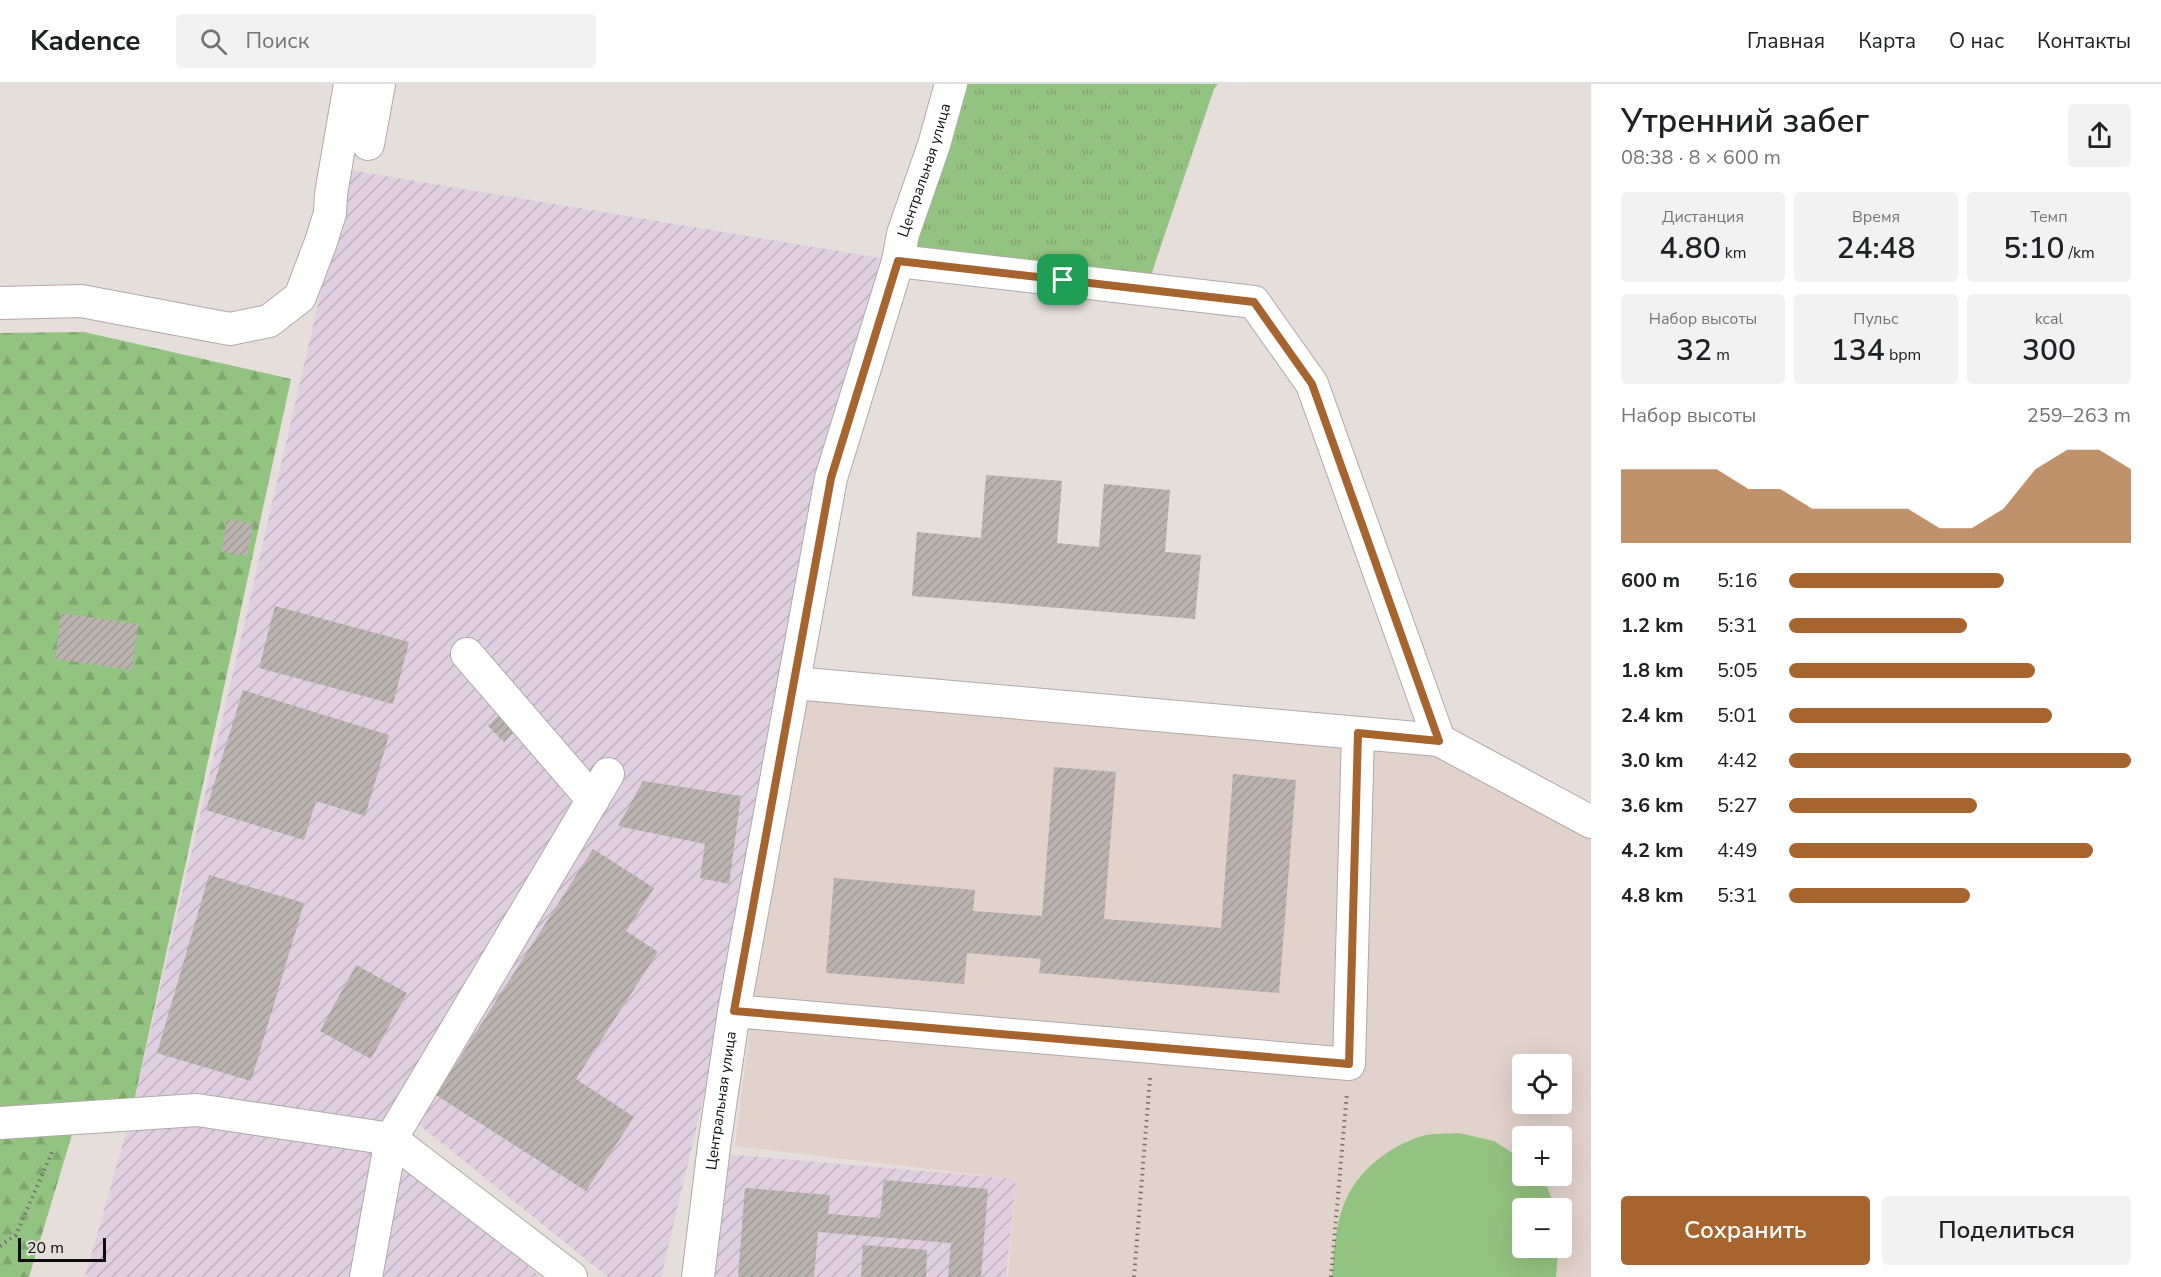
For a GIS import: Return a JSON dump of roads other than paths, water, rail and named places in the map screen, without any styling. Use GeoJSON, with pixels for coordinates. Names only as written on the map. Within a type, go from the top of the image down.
{"type":"FeatureCollection","features":[{"type":"Feature","properties":{"kind":"street"},"geometry":{"type":"LineString","coordinates":[[0,303],[81,301],[230,329],[269,321],[300,297],[321,242],[330,213],[331,194],[350,84]]}},
{"type":"Feature","properties":{"kind":"street"},"geometry":{"type":"LineString","coordinates":[[368,144],[379,84]]}},
{"type":"Feature","properties":{"kind":"street","name":"Центральная улица"},"geometry":{"type":"LineString","coordinates":[[698,1277],[734,1011],[831,478],[898,261],[903,234],[934,145],[951,84]]}},
{"type":"Feature","properties":{"kind":"street"},"geometry":{"type":"LineString","coordinates":[[898,261],[1254,302],[1312,384],[1439,741]]}},
{"type":"Feature","properties":{"kind":"street"},"geometry":{"type":"LineString","coordinates":[[467,654],[592,801]]}},
{"type":"Feature","properties":{"kind":"street"},"geometry":{"type":"LineString","coordinates":[[794,683],[1439,741],[1591,822]]}},
{"type":"Feature","properties":{"kind":"street"},"geometry":{"type":"LineString","coordinates":[[734,1011],[1349,1064],[1358,733]]}},
{"type":"Feature","properties":{"kind":"street"},"geometry":{"type":"LineString","coordinates":[[366,1277],[391,1139],[608,774]]}},
{"type":"Feature","properties":{"kind":"street"},"geometry":{"type":"LineString","coordinates":[[0,1124],[197,1110],[391,1139],[571,1277]]}}]}
